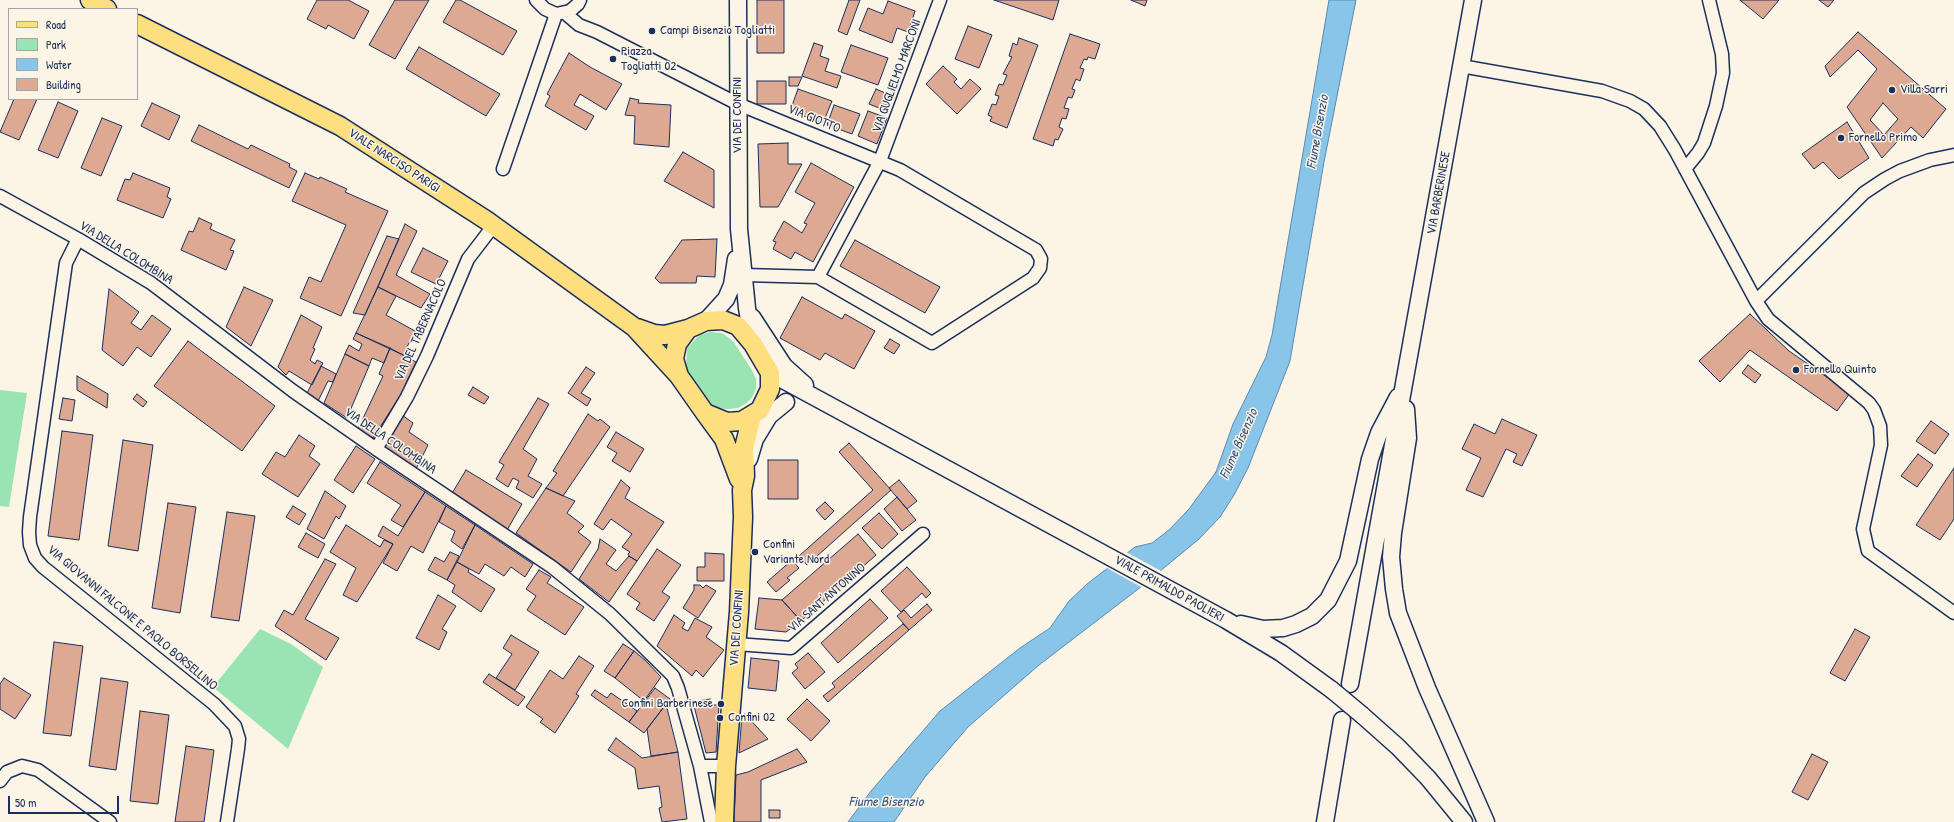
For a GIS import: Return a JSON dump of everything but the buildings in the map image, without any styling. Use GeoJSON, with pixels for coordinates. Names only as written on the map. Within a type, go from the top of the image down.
{"type":"FeatureCollection","features":[{"type":"Feature","properties":{"kind":"main road"},"geometry":{"type":"LineString","coordinates":[[90,0],[105,8]]}},
{"type":"Feature","properties":{"kind":"main road","name":"VIA DEI CONFINI"},"geometry":{"type":"LineString","coordinates":[[738,0],[739,229],[746,308],[754,344]]}},
{"type":"Feature","properties":{"kind":"main road","name":"VIA BARBERINESE"},"geometry":{"type":"LineString","coordinates":[[1404,386],[1473,0]]}},
{"type":"Feature","properties":{"kind":"main road","name":"VIALE NARCISO PARIGI"},"geometry":{"type":"LineString","coordinates":[[138,25],[340,126],[494,225],[634,327],[679,376]]}},
{"type":"Feature","properties":{"kind":"main road","name":"VIA DEI CONFINI"},"geometry":{"type":"LineString","coordinates":[[706,321],[726,299],[732,286],[739,229]]}},
{"type":"Feature","properties":{"kind":"main road"},"geometry":{"type":"LineString","coordinates":[[746,308],[784,366],[806,386],[835,407]]}},
{"type":"Feature","properties":{"kind":"main road","name":"VIA DEI CONFINI"},"geometry":{"type":"LineString","coordinates":[[724,822],[726,766],[742,548],[744,483],[744,448],[756,413],[770,389],[770,373],[754,344],[744,331],[731,322],[715,319],[706,321],[688,329],[680,337],[675,351],[676,368],[679,376],[729,448],[744,483]]}},
{"type":"Feature","properties":{"kind":"main road","name":"VIALE NARCISO PARIGI"},"geometry":{"type":"LineString","coordinates":[[634,327],[654,334],[665,335],[688,329]]}},
{"type":"Feature","properties":{"kind":"main road","name":"VIALE PRIMALDO PAOLIERI"},"geometry":{"type":"LineString","coordinates":[[770,373],[1226,620],[1281,653],[1332,690],[1398,747],[1428,778],[1464,822]]}},
{"type":"Feature","properties":{"kind":"main road"},"geometry":{"type":"LineString","coordinates":[[1226,620],[1263,629],[1283,628],[1304,621],[1318,611],[1328,600],[1348,561],[1375,442],[1383,423],[1404,386]]}},
{"type":"Feature","properties":{"kind":"main road"},"geometry":{"type":"LineString","coordinates":[[1350,684],[1404,386]]}},
{"type":"Feature","properties":{"kind":"main road"},"geometry":{"type":"LineString","coordinates":[[1404,386],[1408,438],[1393,533],[1391,557],[1396,606],[1403,629],[1427,688],[1486,822]]}},
{"type":"Feature","properties":{"kind":"main road","name":"VIALE PRIMALDO PAOLIERI"},"geometry":{"type":"LineString","coordinates":[[756,413],[786,402],[806,401],[835,407]]}},
{"type":"Feature","properties":{"kind":"main road"},"geometry":{"type":"LineString","coordinates":[[744,483],[752,448],[760,431],[769,416],[786,402]]}},
{"type":"Feature","properties":{"kind":"main road"},"geometry":{"type":"LineString","coordinates":[[705,413],[727,422],[742,421],[756,413]]}},
{"type":"Feature","properties":{"kind":"main road"},"geometry":{"type":"LineString","coordinates":[[1325,822],[1342,720]]}},
{"type":"Feature","properties":{"kind":"street"},"geometry":{"type":"LineString","coordinates":[[536,0],[545,9],[560,13],[579,25],[597,32]]}},
{"type":"Feature","properties":{"kind":"street","name":"VIA GUGLIELMO MARCONI"},"geometry":{"type":"LineString","coordinates":[[818,277],[880,161],[940,0]]}},
{"type":"Feature","properties":{"kind":"street"},"geometry":{"type":"LineString","coordinates":[[1685,169],[1704,143],[1716,106],[1723,73],[1722,54],[1709,0]]}},
{"type":"Feature","properties":{"kind":"street"},"geometry":{"type":"LineString","coordinates":[[503,169],[560,13],[579,2],[584,19],[597,32]]}},
{"type":"Feature","properties":{"kind":"street","name":"VIA GIOTTO"},"geometry":{"type":"LineString","coordinates":[[597,32],[738,104],[900,170],[1036,250],[1041,259],[1040,268],[1033,278],[932,342],[818,277]]}},
{"type":"Feature","properties":{"kind":"street"},"geometry":{"type":"LineString","coordinates":[[1461,66],[1602,91],[1630,100],[1644,109],[1660,126],[1685,169],[1756,301],[1768,319],[1869,403],[1874,410],[1880,426],[1881,445],[1862,529],[1868,551],[1954,613]]}},
{"type":"Feature","properties":{"kind":"street"},"geometry":{"type":"LineString","coordinates":[[1756,301],[1864,194],[1885,179],[1900,171],[1930,160],[1954,155]]}},
{"type":"Feature","properties":{"kind":"street","name":"VIA DELLA COLOMBINA"},"geometry":{"type":"LineString","coordinates":[[0,196],[78,239],[174,299],[293,391],[376,449],[552,567],[610,614],[673,676],[678,688],[700,766],[711,822]]}},
{"type":"Feature","properties":{"kind":"street","name":"VIA DEL TABERNACOLO"},"geometry":{"type":"LineString","coordinates":[[376,449],[407,397],[427,356],[468,259],[494,225]]}},
{"type":"Feature","properties":{"kind":"street","name":"VIA GIOVANNI FALCONE E PAOLO BORSELLINO"},"geometry":{"type":"LineString","coordinates":[[78,239],[66,263],[30,517],[30,545],[35,558],[43,567],[214,704],[235,726],[239,739],[227,822]]}},
{"type":"Feature","properties":{"kind":"street"},"geometry":{"type":"LineString","coordinates":[[744,275],[818,277]]}},
{"type":"Feature","properties":{"kind":"street","name":"VIA SANT'ANTONINO"},"geometry":{"type":"LineString","coordinates":[[736,644],[791,648],[923,534]]}},
{"type":"Feature","properties":{"kind":"street"},"geometry":{"type":"LineString","coordinates":[[0,781],[7,772],[22,766],[38,770],[110,822]]}},
{"type":"Feature","properties":{"kind":"street"},"geometry":{"type":"LineString","coordinates":[[700,766],[726,766]]}},
{"type":"Feature","properties":{"kind":"green space"},"geometry":{"type":"Polygon","coordinates":[[[710,332],[722,333],[733,341],[756,379],[756,388],[753,396],[747,403],[738,408],[716,408],[708,403],[686,368],[687,349],[699,335],[710,332]]]}},
{"type":"Feature","properties":{"kind":"green space"},"geometry":{"type":"Polygon","coordinates":[[[0,390],[27,393],[9,507],[0,506],[0,390]]]}},
{"type":"Feature","properties":{"kind":"green space"},"geometry":{"type":"Polygon","coordinates":[[[260,629],[291,644],[323,667],[288,749],[213,687],[260,629]]]}},
{"type":"Feature","properties":{"kind":"water","name":"Fiume Bisenzio"},"geometry":{"type":"Polygon","coordinates":[[[1329,0],[1356,0],[1324,162],[1290,361],[1248,468],[1234,495],[1220,517],[1199,539],[1137,590],[1039,665],[968,727],[925,777],[894,822],[848,822],[871,791],[940,711],[1020,648],[1050,628],[1069,601],[1087,584],[1135,547],[1152,543],[1169,530],[1189,509],[1216,472],[1233,424],[1266,357],[1272,335],[1329,0]]]}},
{"type":"Feature","properties":{"kind":"pier"},"geometry":{"type":"Polygon","coordinates":[[[1126,552],[1163,572],[1143,588],[1105,567],[1126,552]]]}},
{"type":"Feature","properties":{"kind":"place","name":"Campi Bisenzio Togliatti"},"geometry":{"type":"Point","coordinates":[652,31]}},
{"type":"Feature","properties":{"kind":"place","name":"Piazza Togliatti 02"},"geometry":{"type":"Point","coordinates":[613,59]}},
{"type":"Feature","properties":{"kind":"place","name":"Villa Sarri"},"geometry":{"type":"Point","coordinates":[1892,90]}},
{"type":"Feature","properties":{"kind":"place","name":"Fornello Primo"},"geometry":{"type":"Point","coordinates":[1841,138]}},
{"type":"Feature","properties":{"kind":"place","name":"Fornello Quinto"},"geometry":{"type":"Point","coordinates":[1796,370]}},
{"type":"Feature","properties":{"kind":"place","name":"Confini Variante Nord"},"geometry":{"type":"Point","coordinates":[755,552]}},
{"type":"Feature","properties":{"kind":"place","name":"Confini Barberinese"},"geometry":{"type":"Point","coordinates":[721,704]}},
{"type":"Feature","properties":{"kind":"place","name":"Confini 02"},"geometry":{"type":"Point","coordinates":[720,718]}}]}
